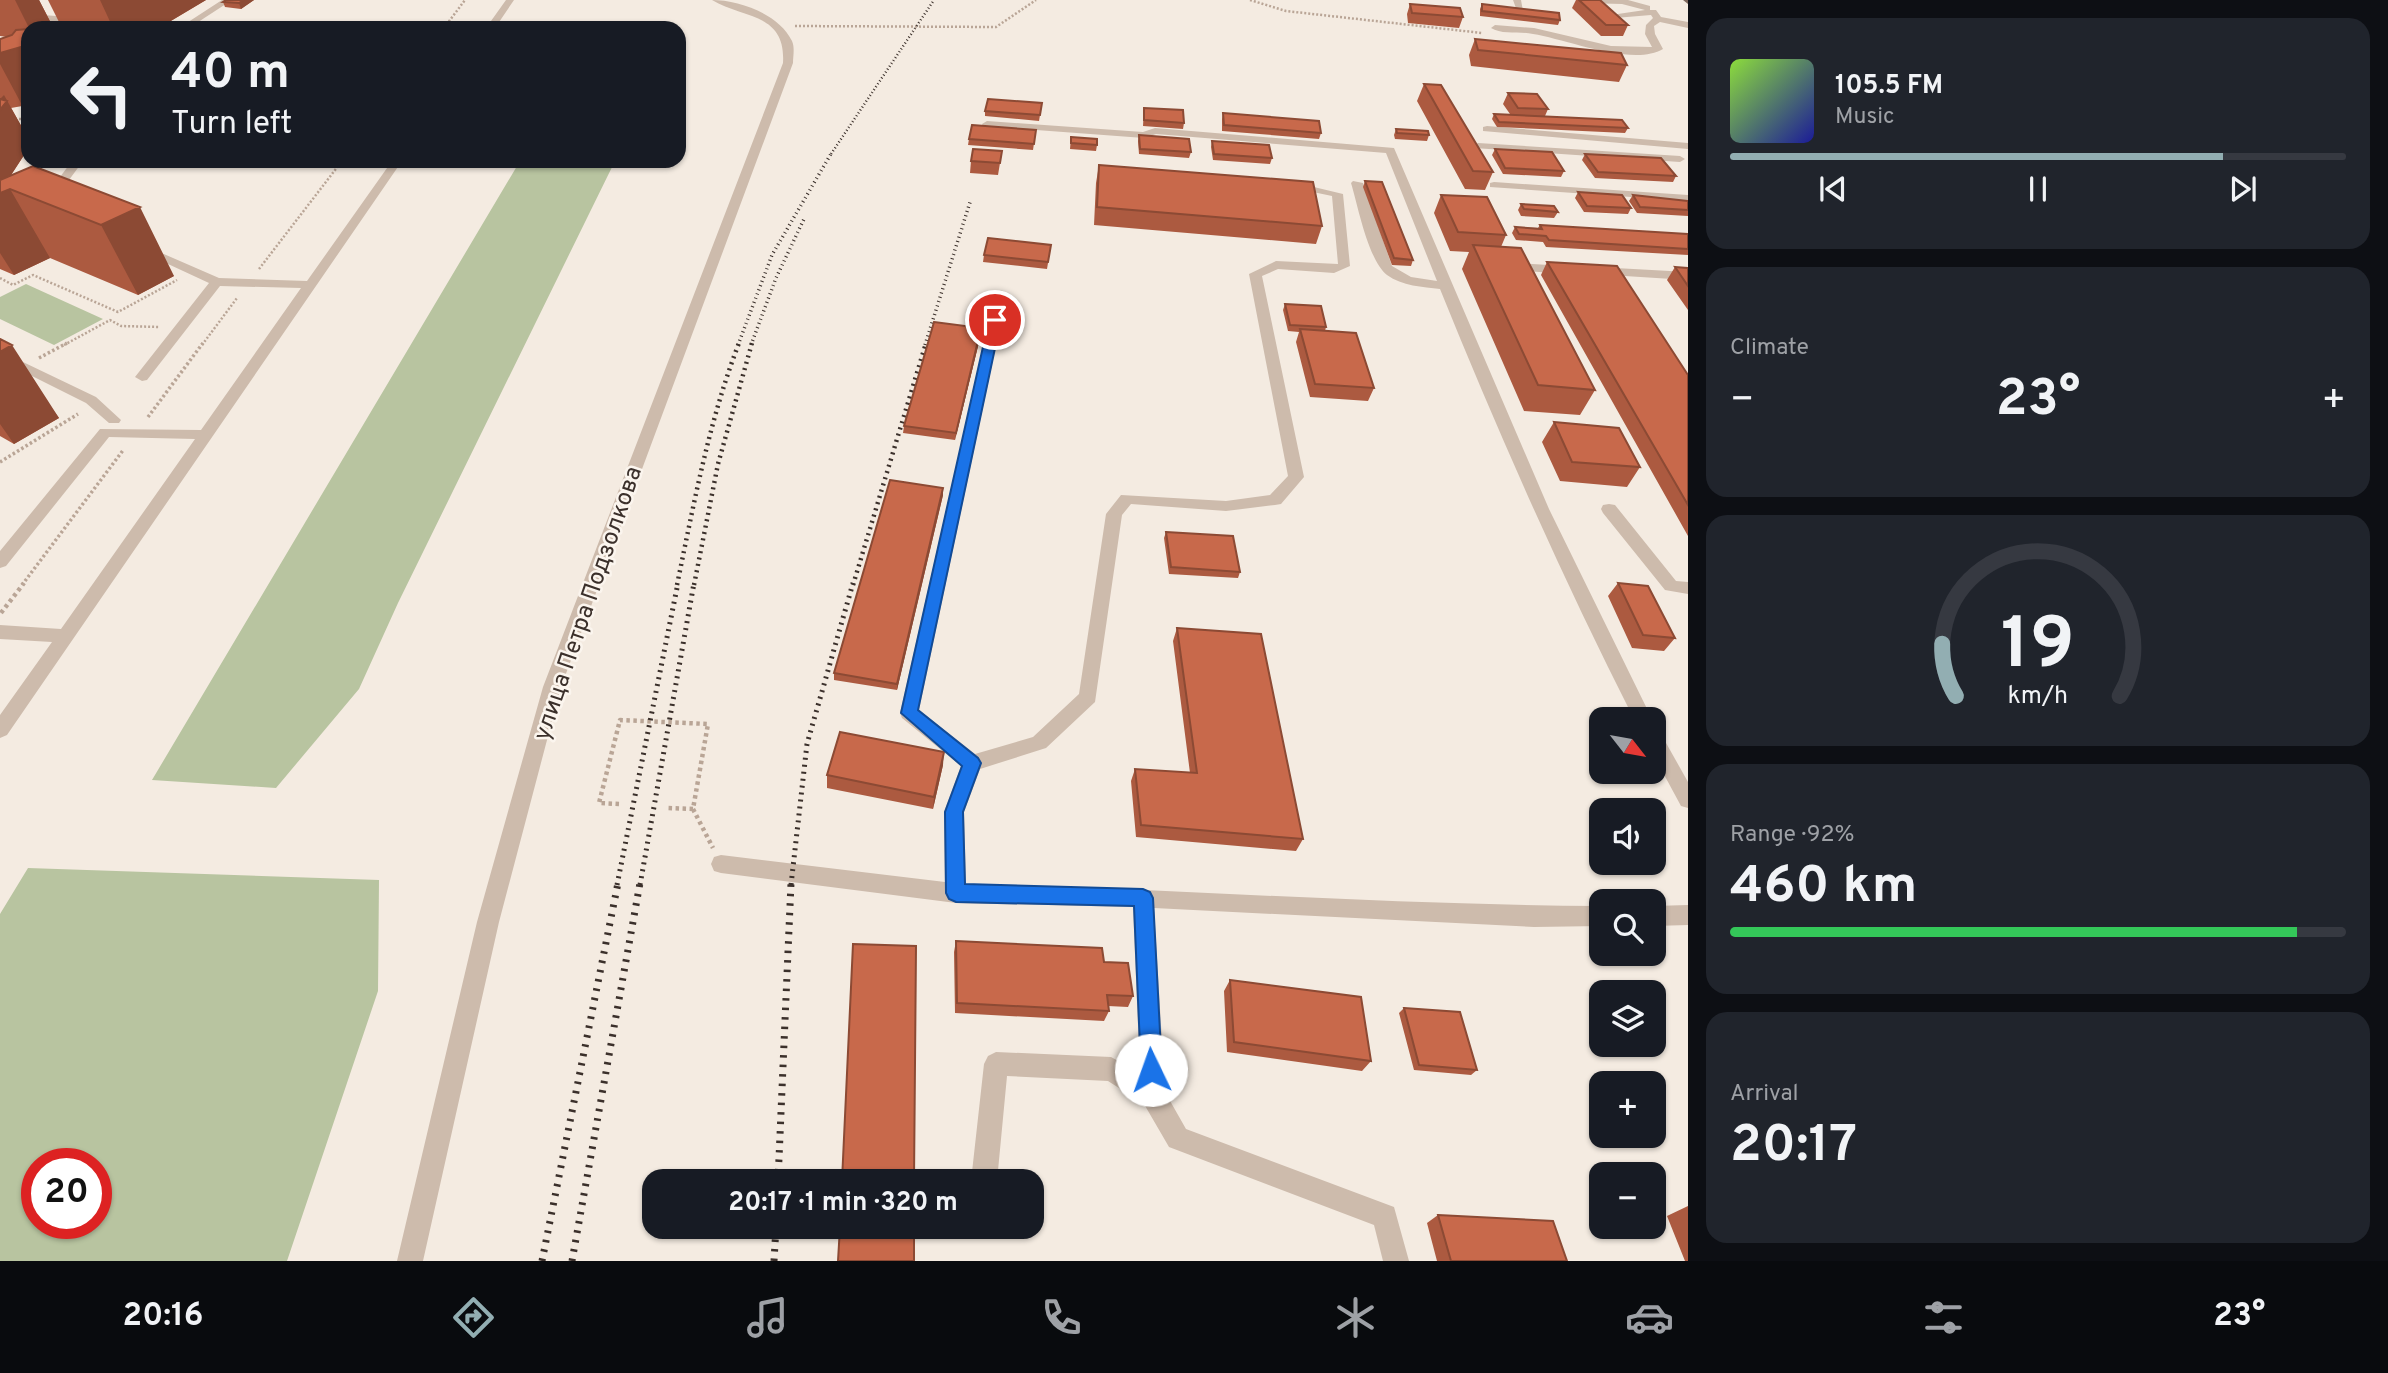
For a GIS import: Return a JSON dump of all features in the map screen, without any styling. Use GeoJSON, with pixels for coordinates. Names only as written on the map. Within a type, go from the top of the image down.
{"type":"FeatureCollection","features":[{"type":"Feature","properties":{"kind":"street"},"geometry":{"type":"LineString","coordinates":[[27,0],[9,12],[15,15],[86,21]]}},
{"type":"Feature","properties":{"kind":"street"},"geometry":{"type":"LineString","coordinates":[[194,21],[229,0]]}},
{"type":"Feature","properties":{"kind":"street"},"geometry":{"type":"LineString","coordinates":[[495,21],[510,0]]}},
{"type":"Feature","properties":{"kind":"street","name":"улица Петра Подзолкова"},"geometry":{"type":"LineString","coordinates":[[410,1261],[488,922],[552,687],[788,63],[788,43],[779,29],[757,15],[716,0]]}},
{"type":"Feature","properties":{"kind":"street"},"geometry":{"type":"LineString","coordinates":[[1583,0],[1622,1],[1643,6],[1655,15]]}},
{"type":"Feature","properties":{"kind":"street"},"geometry":{"type":"LineString","coordinates":[[1615,15],[1655,15],[1688,25]]}},
{"type":"Feature","properties":{"kind":"street"},"geometry":{"type":"LineString","coordinates":[[1496,28],[1532,31],[1614,50],[1640,52],[1658,49],[1650,34],[1650,25],[1655,15]]}},
{"type":"Feature","properties":{"kind":"street"},"geometry":{"type":"LineString","coordinates":[[986,124],[1144,135],[1155,131],[1390,150],[1499,419],[1595,627],[1637,707]]}},
{"type":"Feature","properties":{"kind":"street"},"geometry":{"type":"LineString","coordinates":[[1487,129],[1608,137],[1688,146]]}},
{"type":"Feature","properties":{"kind":"street"},"geometry":{"type":"LineString","coordinates":[[1670,145],[1688,172]]}},
{"type":"Feature","properties":{"kind":"street"},"geometry":{"type":"LineString","coordinates":[[1478,146],[1680,159]]}},
{"type":"Feature","properties":{"kind":"street"},"geometry":{"type":"LineString","coordinates":[[40,204],[50,198],[73,168]]}},
{"type":"Feature","properties":{"kind":"street"},"geometry":{"type":"LineString","coordinates":[[0,730],[392,168]]}},
{"type":"Feature","properties":{"kind":"street"},"geometry":{"type":"LineString","coordinates":[[1357,183],[1386,267],[1399,277],[1421,284],[1445,286]]}},
{"type":"Feature","properties":{"kind":"street"},"geometry":{"type":"LineString","coordinates":[[972,763],[1040,743],[1087,697],[1114,514],[1127,499],[1226,506],[1275,500],[1296,477],[1255,274],[1276,265],[1334,269],[1344,266],[1337,194],[1281,185]]}},
{"type":"Feature","properties":{"kind":"street"},"geometry":{"type":"LineString","coordinates":[[1494,185],[1688,198]]}},
{"type":"Feature","properties":{"kind":"street"},"geometry":{"type":"LineString","coordinates":[[131,245],[217,282],[311,285]]}},
{"type":"Feature","properties":{"kind":"street"},"geometry":{"type":"LineString","coordinates":[[1530,290],[1518,267],[1688,276]]}},
{"type":"Feature","properties":{"kind":"street"},"geometry":{"type":"LineString","coordinates":[[142,377],[217,282]]}},
{"type":"Feature","properties":{"kind":"street"},"geometry":{"type":"LineString","coordinates":[[972,763],[909,713],[1001,293]]}},
{"type":"Feature","properties":{"kind":"street"},"geometry":{"type":"LineString","coordinates":[[0,355],[91,400],[113,421],[136,434],[206,435]]}},
{"type":"Feature","properties":{"kind":"street"},"geometry":{"type":"LineString","coordinates":[[0,562],[113,421]]}},
{"type":"Feature","properties":{"kind":"street"},"geometry":{"type":"LineString","coordinates":[[1609,509],[1671,586],[1688,589]]}},
{"type":"Feature","properties":{"kind":"street"},"geometry":{"type":"LineString","coordinates":[[0,632],[66,636]]}},
{"type":"Feature","properties":{"kind":"street"},"geometry":{"type":"LineString","coordinates":[[1666,761],[1688,800]]}},
{"type":"Feature","properties":{"kind":"street"},"geometry":{"type":"LineString","coordinates":[[956,893],[954,812],[972,763]]}},
{"type":"Feature","properties":{"kind":"street"},"geometry":{"type":"LineString","coordinates":[[721,864],[956,893],[1143,898],[1534,917],[1589,916]]}},
{"type":"Feature","properties":{"kind":"street"},"geometry":{"type":"LineString","coordinates":[[1143,898],[1153,1095],[1178,1138],[1385,1216],[1396,1261]]}},
{"type":"Feature","properties":{"kind":"street"},"geometry":{"type":"LineString","coordinates":[[1666,916],[1688,915]]}},
{"type":"Feature","properties":{"kind":"street"},"geometry":{"type":"LineString","coordinates":[[985,1169],[996,1064],[1111,1069],[1153,1095]]}},
{"type":"Feature","properties":{"kind":"path"},"geometry":{"type":"LineString","coordinates":[[449,21],[465,0]]}},
{"type":"Feature","properties":{"kind":"path"},"geometry":{"type":"LineString","coordinates":[[792,25],[996,27],[1036,0]]}},
{"type":"Feature","properties":{"kind":"path"},"geometry":{"type":"LineString","coordinates":[[1250,0],[1286,11],[1465,33],[1484,33],[1496,28]]}},
{"type":"Feature","properties":{"kind":"path"},"geometry":{"type":"LineString","coordinates":[[9,120],[21,119]]}},
{"type":"Feature","properties":{"kind":"path"},"geometry":{"type":"LineString","coordinates":[[0,615],[337,168]]}},
{"type":"Feature","properties":{"kind":"path"},"geometry":{"type":"LineString","coordinates":[[0,278],[13,285],[33,275],[118,312]]}},
{"type":"Feature","properties":{"kind":"path"},"geometry":{"type":"LineString","coordinates":[[22,367],[179,279]]}},
{"type":"Feature","properties":{"kind":"path"},"geometry":{"type":"LineString","coordinates":[[110,320],[121,326],[181,327]]}},
{"type":"Feature","properties":{"kind":"path"},"geometry":{"type":"LineString","coordinates":[[0,462],[79,414],[66,408]]}},
{"type":"Feature","properties":{"kind":"path"},"geometry":{"type":"LineString","coordinates":[[619,804],[599,803],[620,720],[708,724],[693,809],[721,864]]}},
{"type":"Feature","properties":{"kind":"path"},"geometry":{"type":"LineString","coordinates":[[667,808],[693,809]]}},
{"type":"Feature","properties":{"kind":"green space"},"geometry":{"type":"Polygon","coordinates":[[[516,168],[612,168],[398,603],[359,689],[276,788],[152,780],[516,168]]]}},
{"type":"Feature","properties":{"kind":"green space"},"geometry":{"type":"Polygon","coordinates":[[[26,284],[103,319],[54,345],[0,319],[0,297],[26,284]]]}},
{"type":"Feature","properties":{"kind":"green space"},"geometry":{"type":"Polygon","coordinates":[[[28,868],[379,880],[378,991],[287,1261],[0,1261],[0,914],[28,868]]]}},
{"type":"Feature","properties":{"kind":"building"},"geometry":{"type":"Polygon","coordinates":[[[244,0],[239,3],[223,2],[244,0]]]}},
{"type":"Feature","properties":{"kind":"building"},"geometry":{"type":"Polygon","coordinates":[[[1579,0],[1600,0],[1628,25],[1606,25],[1579,0]]]}},
{"type":"Feature","properties":{"kind":"building"},"geometry":{"type":"Polygon","coordinates":[[[1410,4],[1460,8],[1463,17],[1412,13],[1410,4]]]}},
{"type":"Feature","properties":{"kind":"building"},"geometry":{"type":"Polygon","coordinates":[[[1482,4],[1559,13],[1560,20],[1482,11],[1482,4]]]}},
{"type":"Feature","properties":{"kind":"building"},"geometry":{"type":"Polygon","coordinates":[[[16,30],[21,30],[21,47],[0,53],[0,39],[12,35],[16,30]]]}},
{"type":"Feature","properties":{"kind":"building"},"geometry":{"type":"Polygon","coordinates":[[[1475,39],[1621,53],[1627,65],[1478,50],[1475,39]]]}},
{"type":"Feature","properties":{"kind":"building"},"geometry":{"type":"Polygon","coordinates":[[[1424,84],[1441,85],[1493,172],[1473,171],[1424,84]]]}},
{"type":"Feature","properties":{"kind":"building"},"geometry":{"type":"Polygon","coordinates":[[[1508,93],[1537,94],[1548,109],[1518,108],[1508,93]]]}},
{"type":"Feature","properties":{"kind":"building"},"geometry":{"type":"Polygon","coordinates":[[[0,99],[7,101],[0,110],[0,99]]]}},
{"type":"Feature","properties":{"kind":"building"},"geometry":{"type":"Polygon","coordinates":[[[988,99],[1042,103],[1040,115],[985,111],[988,99]]]}},
{"type":"Feature","properties":{"kind":"building"},"geometry":{"type":"Polygon","coordinates":[[[1144,108],[1183,110],[1184,123],[1144,120],[1144,108]]]}},
{"type":"Feature","properties":{"kind":"building"},"geometry":{"type":"Polygon","coordinates":[[[1223,113],[1319,121],[1321,133],[1224,125],[1223,113]]]}},
{"type":"Feature","properties":{"kind":"building"},"geometry":{"type":"Polygon","coordinates":[[[1494,114],[1622,120],[1628,128],[1499,122],[1494,114]]]}},
{"type":"Feature","properties":{"kind":"building"},"geometry":{"type":"Polygon","coordinates":[[[972,125],[1036,130],[1034,144],[969,139],[972,125]]]}},
{"type":"Feature","properties":{"kind":"building"},"geometry":{"type":"Polygon","coordinates":[[[1396,129],[1428,131],[1429,135],[1397,133],[1396,129]]]}},
{"type":"Feature","properties":{"kind":"building"},"geometry":{"type":"Polygon","coordinates":[[[1139,135],[1189,139],[1191,152],[1140,149],[1139,135]]]}},
{"type":"Feature","properties":{"kind":"building"},"geometry":{"type":"Polygon","coordinates":[[[1071,137],[1097,139],[1097,145],[1071,143],[1071,137]]]}},
{"type":"Feature","properties":{"kind":"building"},"geometry":{"type":"Polygon","coordinates":[[[1212,141],[1269,145],[1272,158],[1214,154],[1212,141]]]}},
{"type":"Feature","properties":{"kind":"building"},"geometry":{"type":"Polygon","coordinates":[[[973,149],[1002,151],[1000,163],[971,161],[973,149]]]}},
{"type":"Feature","properties":{"kind":"building"},"geometry":{"type":"Polygon","coordinates":[[[1495,149],[1552,152],[1564,171],[1505,168],[1495,149]]]}},
{"type":"Feature","properties":{"kind":"building"},"geometry":{"type":"Polygon","coordinates":[[[1585,154],[1661,158],[1676,176],[1598,172],[1585,154]]]}},
{"type":"Feature","properties":{"kind":"building"},"geometry":{"type":"Polygon","coordinates":[[[1099,165],[1313,182],[1322,226],[1097,207],[1099,165]]]}},
{"type":"Feature","properties":{"kind":"building"},"geometry":{"type":"Polygon","coordinates":[[[28,168],[38,168],[140,207],[101,225],[10,189],[0,193],[0,180],[28,168]]]}},
{"type":"Feature","properties":{"kind":"building"},"geometry":{"type":"Polygon","coordinates":[[[1365,181],[1382,182],[1413,260],[1394,258],[1365,181]]]}},
{"type":"Feature","properties":{"kind":"building"},"geometry":{"type":"Polygon","coordinates":[[[1578,192],[1622,195],[1631,208],[1587,206],[1578,192]]]}},
{"type":"Feature","properties":{"kind":"building"},"geometry":{"type":"Polygon","coordinates":[[[1441,195],[1487,197],[1506,235],[1458,232],[1441,195]]]}},
{"type":"Feature","properties":{"kind":"building"},"geometry":{"type":"Polygon","coordinates":[[[1633,195],[1688,201],[1688,210],[1640,207],[1633,195]]]}},
{"type":"Feature","properties":{"kind":"building"},"geometry":{"type":"Polygon","coordinates":[[[1521,204],[1554,206],[1558,212],[1524,209],[1521,204]]]}},
{"type":"Feature","properties":{"kind":"building"},"geometry":{"type":"Polygon","coordinates":[[[1540,225],[1688,234],[1688,249],[1549,240],[1546,236],[1519,234],[1515,227],[1542,229],[1540,225]]]}},
{"type":"Feature","properties":{"kind":"building"},"geometry":{"type":"Polygon","coordinates":[[[988,238],[1051,245],[1048,262],[984,255],[988,238]]]}},
{"type":"Feature","properties":{"kind":"building"},"geometry":{"type":"Polygon","coordinates":[[[1473,245],[1521,248],[1595,390],[1538,385],[1473,245]]]}},
{"type":"Feature","properties":{"kind":"building"},"geometry":{"type":"Polygon","coordinates":[[[1547,262],[1617,266],[1688,375],[1688,505],[1547,262]]]}},
{"type":"Feature","properties":{"kind":"building"},"geometry":{"type":"Polygon","coordinates":[[[1675,267],[1688,268],[1688,286],[1675,267]]]}},
{"type":"Feature","properties":{"kind":"building"},"geometry":{"type":"Polygon","coordinates":[[[1285,304],[1321,306],[1326,327],[1290,325],[1285,304]]]}},
{"type":"Feature","properties":{"kind":"building"},"geometry":{"type":"Polygon","coordinates":[[[934,322],[981,328],[956,433],[904,426],[934,322]]]}},
{"type":"Feature","properties":{"kind":"building"},"geometry":{"type":"Polygon","coordinates":[[[1300,329],[1356,333],[1374,388],[1315,384],[1300,329]]]}},
{"type":"Feature","properties":{"kind":"building"},"geometry":{"type":"Polygon","coordinates":[[[0,339],[12,345],[0,352],[0,339]]]}},
{"type":"Feature","properties":{"kind":"building"},"geometry":{"type":"Polygon","coordinates":[[[1554,422],[1619,428],[1640,467],[1572,462],[1554,422]]]}},
{"type":"Feature","properties":{"kind":"building"},"geometry":{"type":"Polygon","coordinates":[[[890,480],[943,488],[897,684],[834,673],[890,480]]]}},
{"type":"Feature","properties":{"kind":"building"},"geometry":{"type":"Polygon","coordinates":[[[1166,532],[1233,536],[1240,572],[1171,567],[1166,532]]]}},
{"type":"Feature","properties":{"kind":"building"},"geometry":{"type":"Polygon","coordinates":[[[1618,583],[1648,586],[1675,638],[1643,635],[1618,583]]]}},
{"type":"Feature","properties":{"kind":"building"},"geometry":{"type":"Polygon","coordinates":[[[1177,628],[1261,634],[1303,839],[1141,825],[1135,769],[1197,773],[1177,628]]]}},
{"type":"Feature","properties":{"kind":"building"},"geometry":{"type":"Polygon","coordinates":[[[840,732],[944,752],[934,797],[827,775],[840,732]]]}},
{"type":"Feature","properties":{"kind":"building"},"geometry":{"type":"Polygon","coordinates":[[[956,941],[1102,948],[1104,962],[1128,963],[1133,996],[1107,995],[1109,1011],[957,1003],[956,941]]]}},
{"type":"Feature","properties":{"kind":"building"},"geometry":{"type":"Polygon","coordinates":[[[853,944],[916,946],[914,1169],[843,1169],[853,944]]]}},
{"type":"Feature","properties":{"kind":"building"},"geometry":{"type":"Polygon","coordinates":[[[1230,980],[1361,997],[1371,1061],[1234,1042],[1230,980]]]}},
{"type":"Feature","properties":{"kind":"building"},"geometry":{"type":"Polygon","coordinates":[[[1404,1008],[1460,1012],[1477,1070],[1419,1065],[1404,1008]]]}},
{"type":"Feature","properties":{"kind":"building"},"geometry":{"type":"Polygon","coordinates":[[[1438,1215],[1553,1221],[1567,1261],[1451,1261],[1438,1215]]]}},
{"type":"Feature","properties":{"kind":"building"},"geometry":{"type":"Polygon","coordinates":[[[839,1239],[914,1239],[914,1261],[838,1261],[839,1239]]]}},
{"type":"Feature","properties":{"kind":"railway"},"geometry":{"type":"LineString","coordinates":[[831,154],[934,0]]}},
{"type":"Feature","properties":{"kind":"railway"},"geometry":{"type":"LineString","coordinates":[[738,345],[772,255],[832,152]]}},
{"type":"Feature","properties":{"kind":"railway"},"geometry":{"type":"LineString","coordinates":[[925,345],[971,199]]}},
{"type":"Feature","properties":{"kind":"railway"},"geometry":{"type":"LineString","coordinates":[[751,345],[776,278],[804,219]]}},
{"type":"Feature","properties":{"kind":"railway"},"geometry":{"type":"LineString","coordinates":[[677,585],[711,432],[739,343]]}},
{"type":"Feature","properties":{"kind":"railway"},"geometry":{"type":"LineString","coordinates":[[694,585],[718,464],[752,343]]}},
{"type":"Feature","properties":{"kind":"railway"},"geometry":{"type":"LineString","coordinates":[[853,585],[926,343]]}},
{"type":"Feature","properties":{"kind":"railway"},"geometry":{"type":"LineString","coordinates":[[617,885],[678,583]]}},
{"type":"Feature","properties":{"kind":"railway"},"geometry":{"type":"LineString","coordinates":[[640,885],[694,583]]}},
{"type":"Feature","properties":{"kind":"railway"},"geometry":{"type":"LineString","coordinates":[[791,885],[807,744],[853,583]]}},
{"type":"Feature","properties":{"kind":"railway"},"geometry":{"type":"LineString","coordinates":[[542,1261],[618,883]]}},
{"type":"Feature","properties":{"kind":"railway"},"geometry":{"type":"LineString","coordinates":[[572,1261],[640,883]]}},
{"type":"Feature","properties":{"kind":"railway"},"geometry":{"type":"LineString","coordinates":[[779,1169],[791,883]]}},
{"type":"Feature","properties":{"kind":"railway"},"geometry":{"type":"LineString","coordinates":[[774,1261],[775,1239]]}},
{"type":"Feature","properties":{"kind":"route"},"geometry":{"type":"LineString","coordinates":[[995,320],[909,713],[972,763],[954,812],[956,893],[1143,898],[1151,1070]]}}]}
